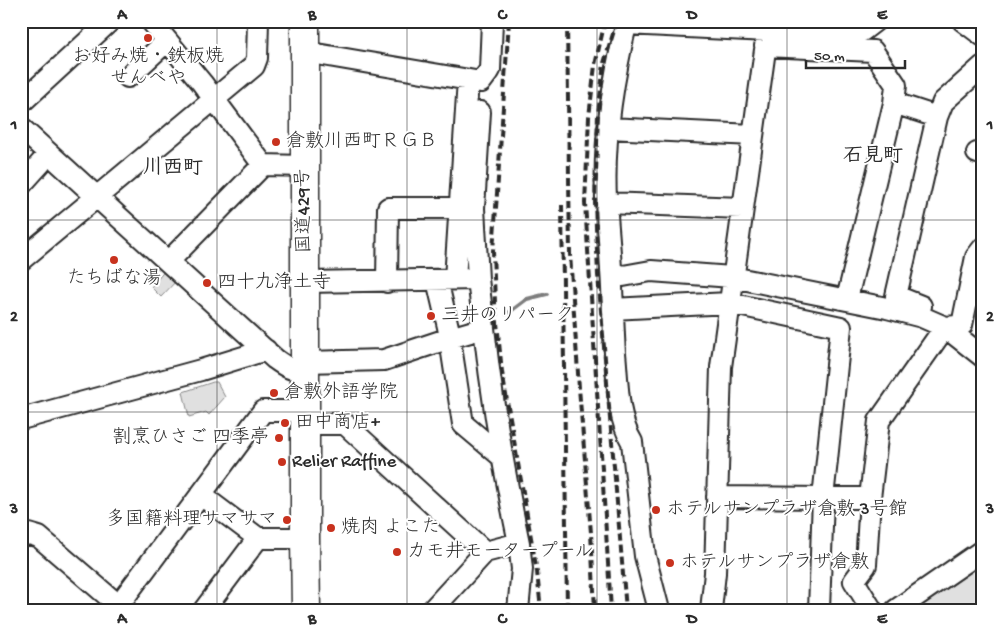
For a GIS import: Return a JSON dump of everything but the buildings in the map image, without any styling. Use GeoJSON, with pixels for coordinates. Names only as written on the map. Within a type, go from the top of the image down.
{"type":"FeatureCollection","features":[{"type":"Feature","properties":{"kind":"highway","name":"国道429号"},"geometry":{"type":"LineString","coordinates":[[306,610],[306,417],[310,358],[306,282],[304,166],[305,52],[309,22]]}},
{"type":"Feature","properties":{"kind":"street"},"geometry":{"type":"LineString","coordinates":[[21,103],[110,21]]}},
{"type":"Feature","properties":{"kind":"street"},"geometry":{"type":"LineString","coordinates":[[151,21],[215,100],[262,165]]}},
{"type":"Feature","properties":{"kind":"street"},"geometry":{"type":"LineString","coordinates":[[21,260],[254,66],[258,21]]}},
{"type":"Feature","properties":{"kind":"street"},"geometry":{"type":"LineString","coordinates":[[305,52],[475,81],[490,70],[492,21]]}},
{"type":"Feature","properties":{"kind":"street"},"geometry":{"type":"LineString","coordinates":[[659,610],[645,556],[632,442],[627,434],[620,403],[606,203],[608,128],[614,82],[627,23],[767,33],[862,31],[875,21]]}},
{"type":"Feature","properties":{"kind":"street"},"geometry":{"type":"LineString","coordinates":[[963,21],[983,36]]}},
{"type":"Feature","properties":{"kind":"street"},"geometry":{"type":"LineString","coordinates":[[767,33],[873,51],[896,85],[894,104],[847,299]]}},
{"type":"Feature","properties":{"kind":"street"},"geometry":{"type":"LineString","coordinates":[[711,610],[715,573],[721,367],[767,33]]}},
{"type":"Feature","properties":{"kind":"street"},"geometry":{"type":"LineString","coordinates":[[128,78],[167,41]]}},
{"type":"Feature","properties":{"kind":"street"},"geometry":{"type":"LineString","coordinates":[[980,73],[943,102],[937,117],[896,296],[925,307],[947,331],[983,343]]}},
{"type":"Feature","properties":{"kind":"street"},"geometry":{"type":"LineString","coordinates":[[475,81],[467,208],[501,456],[519,543],[522,569],[518,610]]}},
{"type":"Feature","properties":{"kind":"street"},"geometry":{"type":"LineString","coordinates":[[894,104],[937,117]]}},
{"type":"Feature","properties":{"kind":"street"},"geometry":{"type":"LineString","coordinates":[[21,128],[270,354],[289,369],[295,370],[310,358],[384,360],[448,331],[484,328]]}},
{"type":"Feature","properties":{"kind":"street"},"geometry":{"type":"LineString","coordinates":[[608,128],[753,135]]}},
{"type":"Feature","properties":{"kind":"street"},"geometry":{"type":"LineString","coordinates":[[21,185],[49,154]]}},
{"type":"Feature","properties":{"kind":"street"},"geometry":{"type":"LineString","coordinates":[[169,261],[262,165],[304,166]]}},
{"type":"Feature","properties":{"kind":"street"},"geometry":{"type":"LineString","coordinates":[[606,203],[742,208]]}},
{"type":"Feature","properties":{"kind":"street"},"geometry":{"type":"LineString","coordinates":[[388,282],[388,208],[467,208]]}},
{"type":"Feature","properties":{"kind":"street"},"geometry":{"type":"LineString","coordinates":[[467,208],[446,280],[448,331],[463,424],[501,456]]}},
{"type":"Feature","properties":{"kind":"street"},"geometry":{"type":"LineString","coordinates":[[854,581],[866,565],[870,498],[879,421],[947,331],[976,257],[983,248]]}},
{"type":"Feature","properties":{"kind":"street"},"geometry":{"type":"LineString","coordinates":[[612,270],[615,274],[623,276],[651,271],[732,277],[847,299],[922,317],[947,331],[983,357]]}},
{"type":"Feature","properties":{"kind":"street"},"geometry":{"type":"LineString","coordinates":[[306,282],[478,279]]}},
{"type":"Feature","properties":{"kind":"street"},"geometry":{"type":"LineString","coordinates":[[612,308],[729,303],[841,327],[823,498],[819,610]]}},
{"type":"Feature","properties":{"kind":"street"},"geometry":{"type":"LineString","coordinates":[[21,419],[114,398],[201,370],[270,354]]}},
{"type":"Feature","properties":{"kind":"street"},"geometry":{"type":"LineString","coordinates":[[21,536],[29,534],[39,538],[119,608],[263,411],[345,424],[485,552]]}},
{"type":"Feature","properties":{"kind":"street"},"geometry":{"type":"LineString","coordinates":[[201,495],[258,538],[305,538]]}},
{"type":"Feature","properties":{"kind":"street"},"geometry":{"type":"LineString","coordinates":[[717,497],[870,498]]}},
{"type":"Feature","properties":{"kind":"street"},"geometry":{"type":"LineString","coordinates":[[204,610],[258,538]]}},
{"type":"Feature","properties":{"kind":"street"},"geometry":{"type":"LineString","coordinates":[[432,610],[485,552],[519,543]]}},
{"type":"Feature","properties":{"kind":"street"},"geometry":{"type":"LineString","coordinates":[[896,610],[983,550]]}},
{"type":"Feature","properties":{"kind":"street"},"geometry":{"type":"LineString","coordinates":[[820,578],[854,581]]}},
{"type":"Feature","properties":{"kind":"street"},"geometry":{"type":"LineString","coordinates":[[854,581],[872,610]]}},
{"type":"Feature","properties":{"kind":"shaded area"},"geometry":{"type":"Polygon","coordinates":[[[167,268],[178,279],[161,297],[151,287],[167,268]]]}},
{"type":"Feature","properties":{"kind":"shaded area"},"geometry":{"type":"Polygon","coordinates":[[[217,382],[225,397],[209,415],[206,412],[189,417],[183,392],[217,382]]]}},
{"type":"Feature","properties":{"kind":"shaded area"},"geometry":{"type":"Polygon","coordinates":[[[982,565],[983,610],[915,610],[982,565]]]}},
{"type":"Feature","properties":{"kind":"waterway"},"geometry":{"type":"LineString","coordinates":[[507,314],[527,299],[547,294]]}},
{"type":"Feature","properties":{"kind":"railway"},"geometry":{"type":"LineString","coordinates":[[509,21],[493,251],[495,303],[502,372],[537,572],[541,610]]}},
{"type":"Feature","properties":{"kind":"railway"},"geometry":{"type":"LineString","coordinates":[[567,21],[570,254],[595,610]]}},
{"type":"Feature","properties":{"kind":"railway"},"geometry":{"type":"LineString","coordinates":[[605,21],[595,65],[589,117],[585,203],[611,610]]}},
{"type":"Feature","properties":{"kind":"railway"},"geometry":{"type":"LineString","coordinates":[[617,21],[604,63],[598,114],[595,203],[598,275],[626,610]]}},
{"type":"Feature","properties":{"kind":"railway"},"geometry":{"type":"LineString","coordinates":[[562,205],[567,610]]}},
{"type":"Feature","properties":{"kind":"place","name":"お好み焼・鉄板焼 せんべや"},"geometry":{"type":"Point","coordinates":[148,38]}},
{"type":"Feature","properties":{"kind":"place","name":"倉敷川西町ＲＧＢ"},"geometry":{"type":"Point","coordinates":[276,142]}},
{"type":"Feature","properties":{"kind":"place","name":"たちばな湯"},"geometry":{"type":"Point","coordinates":[114,260]}},
{"type":"Feature","properties":{"kind":"place","name":"四十九浄土寺"},"geometry":{"type":"Point","coordinates":[207,283]}},
{"type":"Feature","properties":{"kind":"place","name":"三井のリパーク"},"geometry":{"type":"Point","coordinates":[431,316]}},
{"type":"Feature","properties":{"kind":"place","name":"倉敷外語学院"},"geometry":{"type":"Point","coordinates":[274,393]}},
{"type":"Feature","properties":{"kind":"place","name":"田中商店+"},"geometry":{"type":"Point","coordinates":[285,423]}},
{"type":"Feature","properties":{"kind":"place","name":"割烹ひさご 四季亭"},"geometry":{"type":"Point","coordinates":[279,438]}},
{"type":"Feature","properties":{"kind":"place","name":"Relier Raffine"},"geometry":{"type":"Point","coordinates":[282,462]}},
{"type":"Feature","properties":{"kind":"place","name":"ホテルサンプラザ倉敷 3号館"},"geometry":{"type":"Point","coordinates":[656,510]}},
{"type":"Feature","properties":{"kind":"place","name":"多国籍料理サマサマ"},"geometry":{"type":"Point","coordinates":[287,520]}},
{"type":"Feature","properties":{"kind":"place","name":"焼肉 よこた"},"geometry":{"type":"Point","coordinates":[331,528]}},
{"type":"Feature","properties":{"kind":"place","name":"カモ井モータープール"},"geometry":{"type":"Point","coordinates":[397,552]}},
{"type":"Feature","properties":{"kind":"place","name":"ホテルサンプラザ倉敷"},"geometry":{"type":"Point","coordinates":[670,563]}},
{"type":"Feature","properties":{"kind":"district","name":"石見町"},"geometry":{"type":"Point","coordinates":[873,157]}},
{"type":"Feature","properties":{"kind":"district","name":"川西町"},"geometry":{"type":"Point","coordinates":[173,169]}}]}
